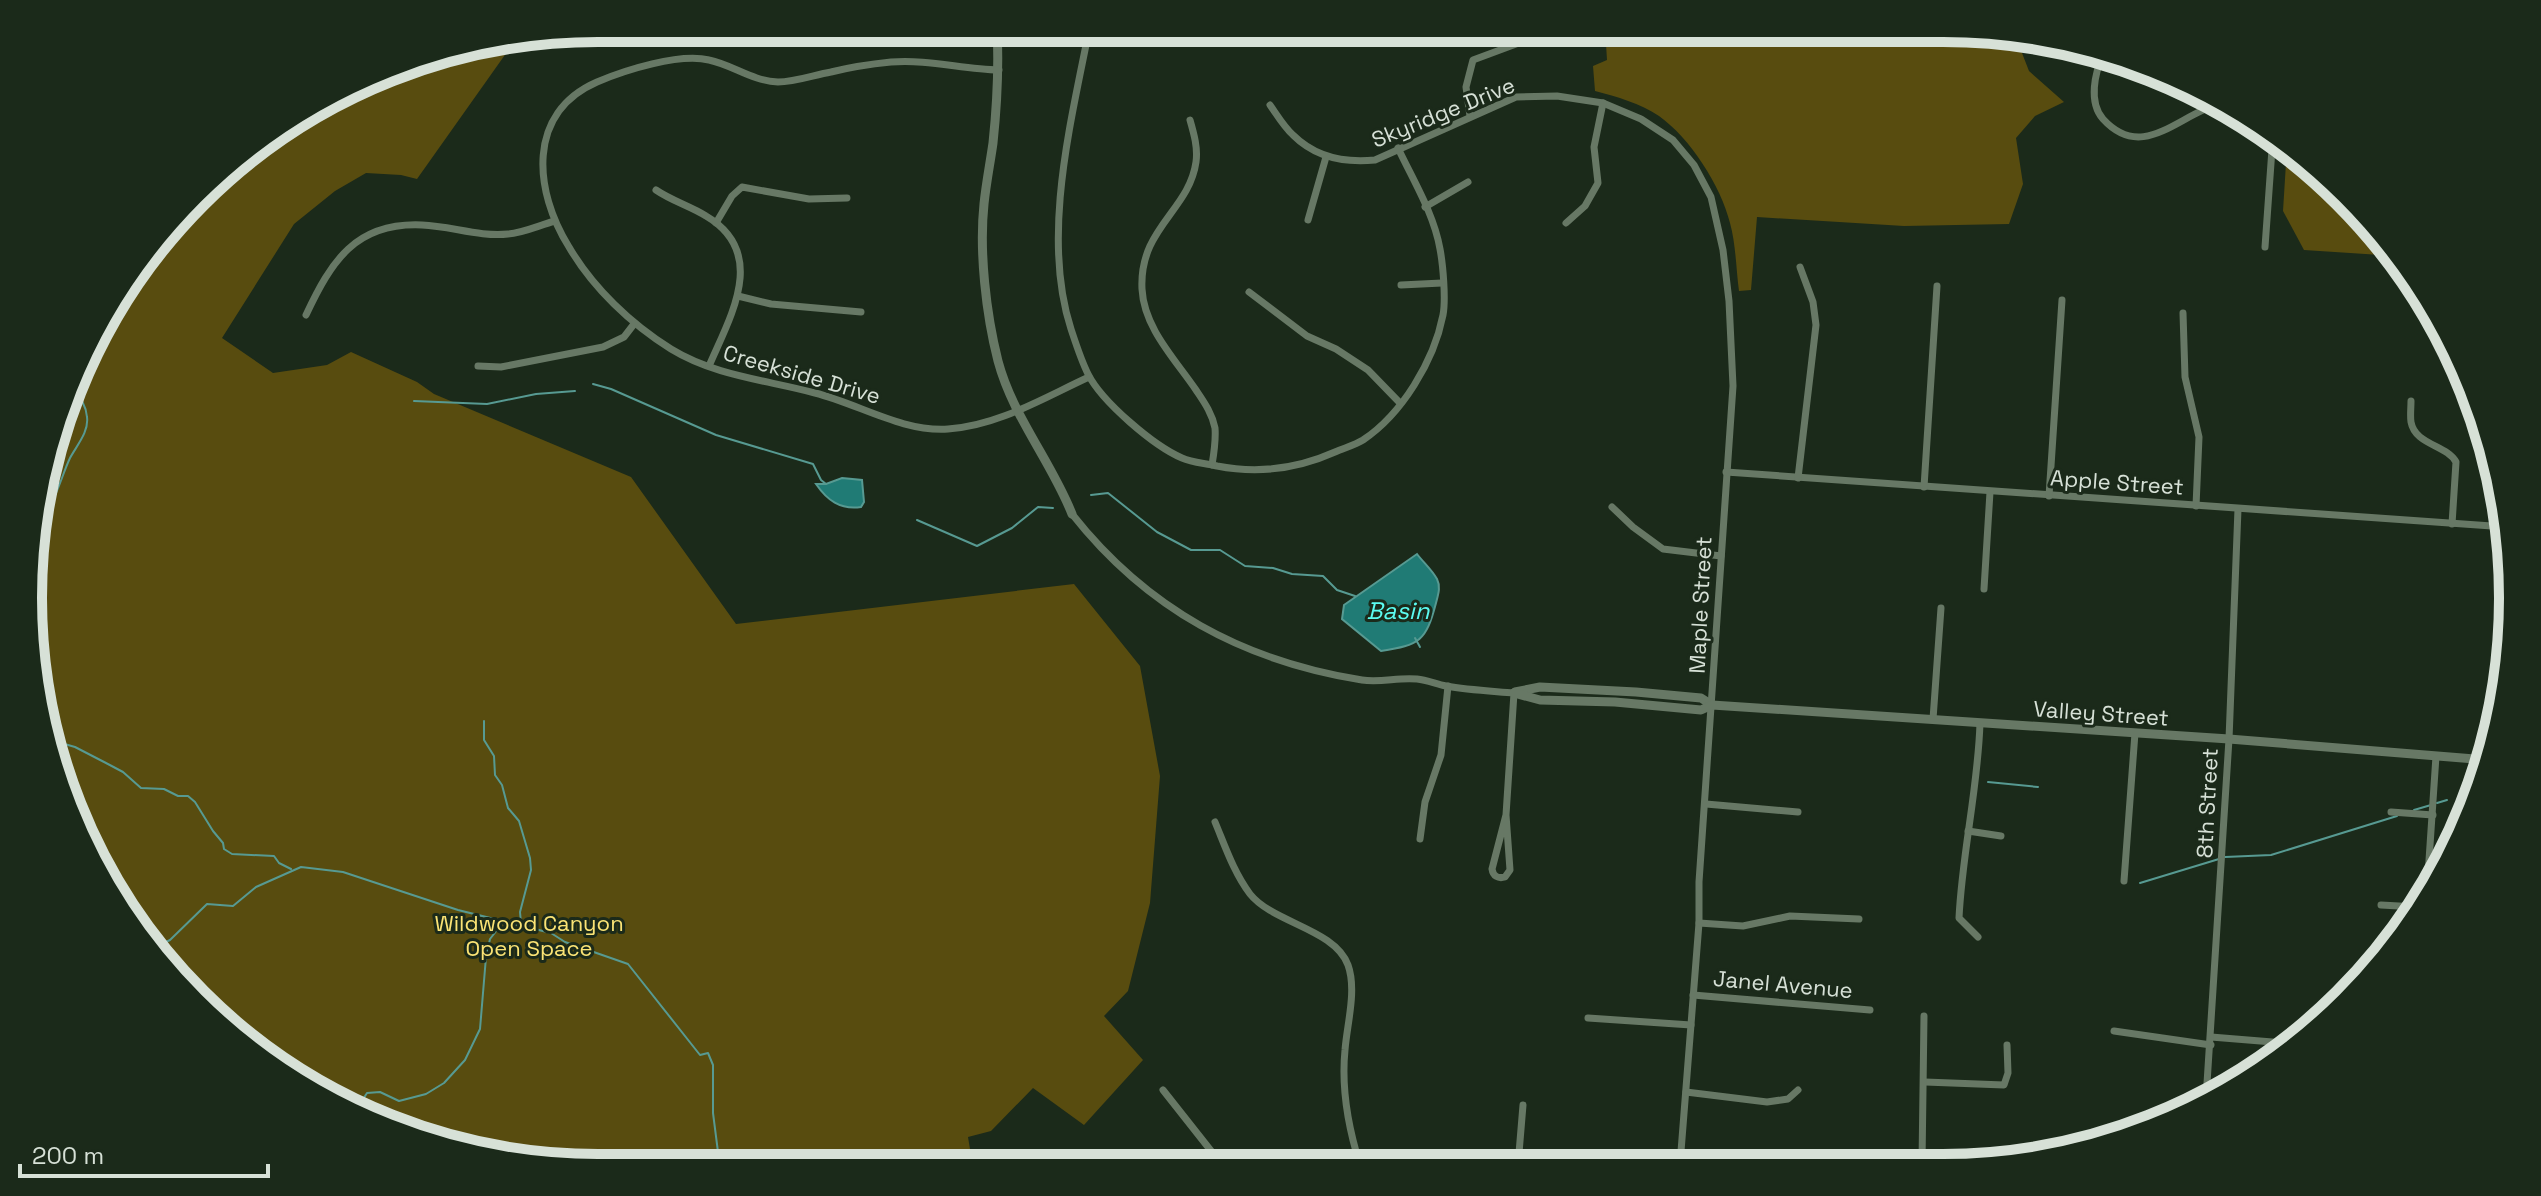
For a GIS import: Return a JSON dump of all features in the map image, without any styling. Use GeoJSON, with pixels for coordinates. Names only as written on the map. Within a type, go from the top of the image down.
{"type":"FeatureCollection","features":[{"type":"Feature","properties":{"kind":"street"},"geometry":{"type":"LineString","coordinates":[[998,42],[999,70],[984,205],[982,269],[998,361],[1017,410],[1064,493],[1072,514],[1109,557],[1152,595],[1239,646],[1318,671],[1379,681],[1399,677],[1421,679],[1448,686],[1514,693],[1506,815],[1510,870],[1505,877],[1499,878],[1492,869],[1506,815]]}},
{"type":"Feature","properties":{"kind":"street"},"geometry":{"type":"LineString","coordinates":[[1087,42],[1070,127],[1058,235],[1061,279],[1070,327],[1089,377],[1119,413],[1166,451],[1186,460],[1239,470],[1279,470],[1323,458],[1362,441],[1385,422],[1424,372],[1443,314],[1440,248],[1398,148]]}},
{"type":"Feature","properties":{"kind":"street"},"geometry":{"type":"LineString","coordinates":[[1470,116],[1466,87],[1473,60],[1522,42]]}},
{"type":"Feature","properties":{"kind":"street","name":"Creekside Drive"},"geometry":{"type":"LineString","coordinates":[[999,70],[917,61],[892,62],[779,82],[754,78],[708,60],[694,59],[626,71],[596,82],[572,96],[562,106],[548,130],[544,141],[543,175],[555,221],[569,248],[593,281],[634,324],[674,351],[753,380],[834,398],[908,425],[946,429],[968,427],[1017,410],[1089,377]]}},
{"type":"Feature","properties":{"kind":"street"},"geometry":{"type":"LineString","coordinates":[[2100,65],[2093,91],[2098,113],[2110,126],[2120,131],[2133,136],[2151,136],[2209,110]]}},
{"type":"Feature","properties":{"kind":"street","name":"Skyridge Drive"},"geometry":{"type":"LineString","coordinates":[[1270,105],[1293,136],[1326,157],[1353,162],[1375,160],[1516,97],[1557,96],[1603,103]]}},
{"type":"Feature","properties":{"kind":"street"},"geometry":{"type":"LineString","coordinates":[[1566,223],[1585,206],[1598,183],[1594,147],[1603,103]]}},
{"type":"Feature","properties":{"kind":"street","name":"Maple Street"},"geometry":{"type":"LineString","coordinates":[[1603,103],[1641,119],[1673,140],[1694,165],[1711,197],[1723,250],[1729,301],[1733,386],[1699,882],[1699,923],[1681,1154]]}},
{"type":"Feature","properties":{"kind":"street"},"geometry":{"type":"LineString","coordinates":[[1190,120],[1197,149],[1195,166],[1183,195],[1150,245],[1142,270],[1142,294],[1154,329],[1208,408],[1215,431],[1212,465]]}},
{"type":"Feature","properties":{"kind":"street"},"geometry":{"type":"LineString","coordinates":[[2265,247],[2272,150]]}},
{"type":"Feature","properties":{"kind":"street"},"geometry":{"type":"LineString","coordinates":[[1308,220],[1326,157]]}},
{"type":"Feature","properties":{"kind":"street"},"geometry":{"type":"LineString","coordinates":[[1425,207],[1468,182]]}},
{"type":"Feature","properties":{"kind":"street"},"geometry":{"type":"LineString","coordinates":[[716,223],[732,196],[742,187],[797,197],[826,200],[847,198]]}},
{"type":"Feature","properties":{"kind":"street"},"geometry":{"type":"LineString","coordinates":[[656,190],[716,223],[735,246],[741,282],[738,296],[709,366]]}},
{"type":"Feature","properties":{"kind":"street"},"geometry":{"type":"LineString","coordinates":[[306,315],[327,273],[340,255],[367,236],[388,227],[423,225],[479,234],[509,234],[555,221]]}},
{"type":"Feature","properties":{"kind":"street"},"geometry":{"type":"LineString","coordinates":[[1798,478],[1816,325],[1813,302],[1800,267]]}},
{"type":"Feature","properties":{"kind":"street"},"geometry":{"type":"LineString","coordinates":[[1401,285],[1442,283]]}},
{"type":"Feature","properties":{"kind":"street"},"geometry":{"type":"LineString","coordinates":[[1924,487],[1937,286]]}},
{"type":"Feature","properties":{"kind":"street"},"geometry":{"type":"LineString","coordinates":[[1249,292],[1307,336],[1336,349],[1368,370],[1400,403]]}},
{"type":"Feature","properties":{"kind":"street"},"geometry":{"type":"LineString","coordinates":[[738,296],[771,304],[861,312]]}},
{"type":"Feature","properties":{"kind":"street"},"geometry":{"type":"LineString","coordinates":[[2049,496],[2062,300]]}},
{"type":"Feature","properties":{"kind":"street"},"geometry":{"type":"LineString","coordinates":[[2183,313],[2185,377],[2199,437],[2196,506]]}},
{"type":"Feature","properties":{"kind":"street"},"geometry":{"type":"LineString","coordinates":[[478,366],[501,367],[603,347],[624,337],[634,324]]}},
{"type":"Feature","properties":{"kind":"street"},"geometry":{"type":"LineString","coordinates":[[2411,401],[2411,425],[2415,432],[2430,445],[2452,455],[2456,462],[2452,524]]}},
{"type":"Feature","properties":{"kind":"street","name":"Apple Street"},"geometry":{"type":"LineString","coordinates":[[1726,472],[2494,526]]}},
{"type":"Feature","properties":{"kind":"street"},"geometry":{"type":"LineString","coordinates":[[1984,589],[1990,492]]}},
{"type":"Feature","properties":{"kind":"street"},"geometry":{"type":"LineString","coordinates":[[1612,507],[1663,549],[1721,556]]}},
{"type":"Feature","properties":{"kind":"street","name":"8th Street"},"geometry":{"type":"LineString","coordinates":[[2207,1087],[2229,739],[2238,509]]}},
{"type":"Feature","properties":{"kind":"street"},"geometry":{"type":"LineString","coordinates":[[1933,719],[1941,608]]}},
{"type":"Feature","properties":{"kind":"street"},"geometry":{"type":"LineString","coordinates":[[1420,839],[1425,802],[1441,755],[1448,686]]}},
{"type":"Feature","properties":{"kind":"street","name":"Valley Street"},"geometry":{"type":"LineString","coordinates":[[1514,693],[1540,687],[1636,692],[1701,698],[1712,705],[2229,739],[2475,759]]}},
{"type":"Feature","properties":{"kind":"street"},"geometry":{"type":"LineString","coordinates":[[1978,937],[1959,918],[1975,794],[1980,723]]}},
{"type":"Feature","properties":{"kind":"street"},"geometry":{"type":"LineString","coordinates":[[2124,881],[2135,733]]}},
{"type":"Feature","properties":{"kind":"street"},"geometry":{"type":"LineString","coordinates":[[2429,869],[2436,756]]}},
{"type":"Feature","properties":{"kind":"street"},"geometry":{"type":"LineString","coordinates":[[1706,804],[1798,812]]}},
{"type":"Feature","properties":{"kind":"street"},"geometry":{"type":"LineString","coordinates":[[2391,812],[2433,815]]}},
{"type":"Feature","properties":{"kind":"street"},"geometry":{"type":"LineString","coordinates":[[1215,822],[1235,869],[1250,894],[1266,909],[1323,938],[1340,951],[1348,965],[1350,989],[1344,1096],[1357,1154]]}},
{"type":"Feature","properties":{"kind":"street"},"geometry":{"type":"LineString","coordinates":[[1968,831],[2001,836]]}},
{"type":"Feature","properties":{"kind":"street"},"geometry":{"type":"LineString","coordinates":[[2381,905],[2405,906]]}},
{"type":"Feature","properties":{"kind":"street"},"geometry":{"type":"LineString","coordinates":[[1699,923],[1743,926],[1790,916],[1859,919]]}},
{"type":"Feature","properties":{"kind":"street","name":"Janel Avenue"},"geometry":{"type":"LineString","coordinates":[[1693,995],[1870,1010]]}},
{"type":"Feature","properties":{"kind":"street"},"geometry":{"type":"LineString","coordinates":[[1922,1154],[1924,1016]]}},
{"type":"Feature","properties":{"kind":"street"},"geometry":{"type":"LineString","coordinates":[[1588,1018],[1691,1025]]}},
{"type":"Feature","properties":{"kind":"street"},"geometry":{"type":"LineString","coordinates":[[2114,1031],[2211,1041],[2275,1043]]}},
{"type":"Feature","properties":{"kind":"street"},"geometry":{"type":"LineString","coordinates":[[1925,1082],[2004,1085],[2008,1073],[2007,1045]]}},
{"type":"Feature","properties":{"kind":"street"},"geometry":{"type":"LineString","coordinates":[[1163,1090],[1214,1154]]}},
{"type":"Feature","properties":{"kind":"street"},"geometry":{"type":"LineString","coordinates":[[1686,1092],[1767,1102],[1788,1099],[1798,1090]]}},
{"type":"Feature","properties":{"kind":"street"},"geometry":{"type":"LineString","coordinates":[[1519,1154],[1523,1105]]}},
{"type":"Feature","properties":{"kind":"green space"},"geometry":{"type":"Polygon","coordinates":[[[1606,42],[1979,43],[2020,48],[2029,71],[2064,102],[2035,116],[2016,138],[2023,184],[2009,224],[1904,226],[1757,217],[1751,290],[1739,291],[1730,223],[1712,179],[1693,150],[1671,125],[1652,111],[1595,91],[1593,66],[1607,60],[1606,42]]]}},
{"type":"Feature","properties":{"kind":"green space","name":"Wildwood Canyon Open Space"},"geometry":{"type":"Polygon","coordinates":[[[508,50],[417,179],[366,173],[335,191],[294,224],[222,338],[273,373],[327,365],[351,352],[417,382],[434,394],[631,477],[736,624],[1074,584],[1140,666],[1160,776],[1150,903],[1128,991],[1104,1016],[1143,1060],[1084,1125],[1033,1088],[991,1131],[968,1137],[971,1154],[598,1154],[525,1149],[454,1135],[385,1112],[352,1097],[289,1060],[231,1016],[205,991],[180,965],[136,907],[116,876],[84,811],[61,742],[53,706],[43,634],[42,598],[43,562],[53,490],[61,454],[84,385],[116,320],[136,289],[180,231],[205,205],[231,180],[289,136],[320,116],[385,84],[454,61],[508,50]]]}},
{"type":"Feature","properties":{"kind":"green space"},"geometry":{"type":"Polygon","coordinates":[[[2286,161],[2336,205],[2380,255],[2304,250],[2283,211],[2286,161]]]}},
{"type":"Feature","properties":{"kind":"water"},"geometry":{"type":"Polygon","coordinates":[[[842,478],[862,480],[864,502],[861,507],[835,503],[816,484],[842,478]]]}},
{"type":"Feature","properties":{"kind":"water","name":"Basin"},"geometry":{"type":"Polygon","coordinates":[[[1417,554],[1439,585],[1429,626],[1413,643],[1381,651],[1342,619],[1344,605],[1417,554]]]}},
{"type":"Feature","properties":{"kind":"waterway"},"geometry":{"type":"LineString","coordinates":[[593,384],[716,435],[813,464],[826,484]]}},
{"type":"Feature","properties":{"kind":"waterway"},"geometry":{"type":"LineString","coordinates":[[414,401],[487,404],[536,394],[575,391]]}},
{"type":"Feature","properties":{"kind":"waterway"},"geometry":{"type":"LineString","coordinates":[[51,503],[86,428],[85,407],[80,397]]}},
{"type":"Feature","properties":{"kind":"waterway"},"geometry":{"type":"LineString","coordinates":[[1091,495],[1108,493],[1157,532],[1191,550],[1220,550],[1245,566],[1323,576],[1337,590],[1355,596]]}},
{"type":"Feature","properties":{"kind":"waterway"},"geometry":{"type":"LineString","coordinates":[[917,520],[977,546],[1012,528],[1038,507],[1053,508]]}},
{"type":"Feature","properties":{"kind":"waterway"},"geometry":{"type":"LineString","coordinates":[[1415,638],[1420,647]]}},
{"type":"Feature","properties":{"kind":"waterway"},"geometry":{"type":"LineString","coordinates":[[484,721],[484,740],[494,756],[495,775],[502,785],[508,808],[519,821],[530,858],[531,870],[520,912],[521,923]]}},
{"type":"Feature","properties":{"kind":"waterway"},"geometry":{"type":"LineString","coordinates":[[61,743],[123,772],[141,788],[164,789],[178,796],[188,796],[223,843],[224,849],[232,854],[274,856],[279,863],[291,869]]}},
{"type":"Feature","properties":{"kind":"waterway"},"geometry":{"type":"LineString","coordinates":[[1988,782],[2038,787]]}},
{"type":"Feature","properties":{"kind":"waterway"},"geometry":{"type":"LineString","coordinates":[[2437,803],[2447,800]]}},
{"type":"Feature","properties":{"kind":"waterway"},"geometry":{"type":"LineString","coordinates":[[2414,810],[2431,805]]}},
{"type":"Feature","properties":{"kind":"waterway"},"geometry":{"type":"LineString","coordinates":[[2225,857],[2271,855],[2397,816]]}},
{"type":"Feature","properties":{"kind":"waterway"},"geometry":{"type":"LineString","coordinates":[[2140,883],[2219,859]]}},
{"type":"Feature","properties":{"kind":"waterway"},"geometry":{"type":"LineString","coordinates":[[163,944],[207,904],[233,906],[256,887],[301,867],[343,872],[458,910],[551,933],[565,942],[628,964],[700,1055],[708,1053],[713,1065],[713,1113],[719,1154]]}},
{"type":"Feature","properties":{"kind":"waterway"},"geometry":{"type":"LineString","coordinates":[[362,1101],[367,1093],[380,1092],[399,1101],[426,1094],[444,1083],[465,1060],[480,1029],[490,939],[504,921]]}}]}
